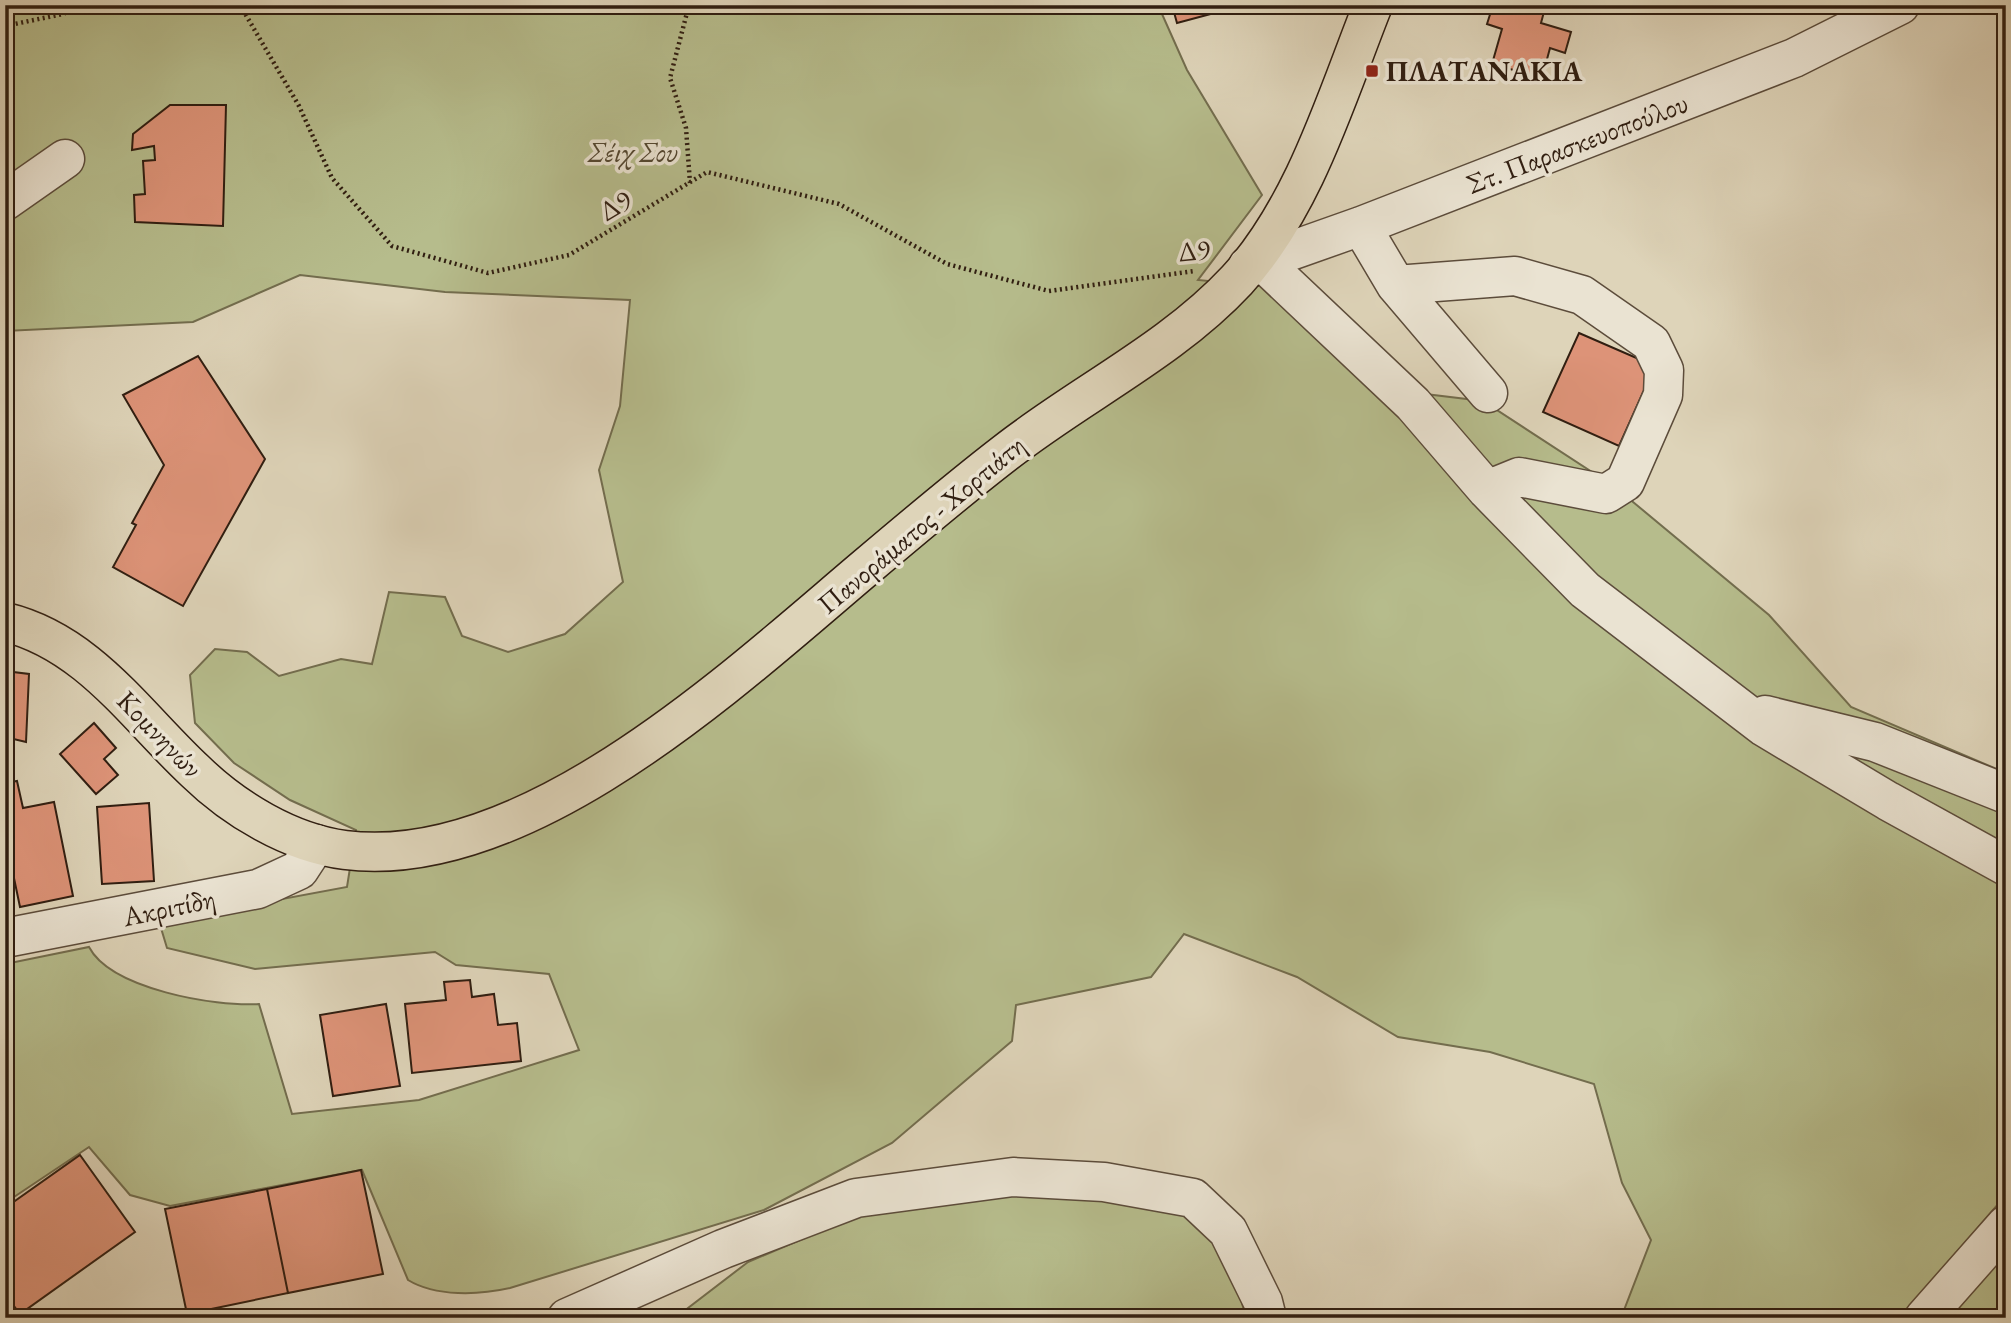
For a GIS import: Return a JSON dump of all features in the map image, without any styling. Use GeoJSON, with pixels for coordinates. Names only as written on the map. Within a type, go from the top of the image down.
{"type":"FeatureCollection","features":[{"type":"Feature","properties":{"kind":"main road","name":"Πανοράματος - Χορτιάτη"},"geometry":{"type":"LineString","coordinates":[[316,844],[378,851],[441,843],[508,820],[615,764],[739,677],[981,471],[1050,419],[1187,324],[1248,266],[1292,198],[1328,119],[1373,5]]}},
{"type":"Feature","properties":{"kind":"main road","name":"Κομνηνών"},"geometry":{"type":"LineString","coordinates":[[5,622],[30,630],[90,666],[197,774],[233,802],[275,828],[316,844]]}},
{"type":"Feature","properties":{"kind":"street","name":"Στ. Παρασκευοπούλου"},"geometry":{"type":"LineString","coordinates":[[1248,266],[1361,226],[1794,58],[1899,5]]}},
{"type":"Feature","properties":{"kind":"street"},"geometry":{"type":"LineString","coordinates":[[5,201],[65,159]]}},
{"type":"Feature","properties":{"kind":"street"},"geometry":{"type":"LineString","coordinates":[[1361,226],[1396,285],[1488,393]]}},
{"type":"Feature","properties":{"kind":"street"},"geometry":{"type":"LineString","coordinates":[[1248,266],[1266,265],[1413,404],[1487,490],[1585,590],[1739,709],[1813,757],[2006,866]]}},
{"type":"Feature","properties":{"kind":"street"},"geometry":{"type":"LineString","coordinates":[[1396,285],[1514,276],[1582,295],[1650,343],[1664,370],[1662,395],[1625,482],[1606,494],[1519,477],[1487,490]]}},
{"type":"Feature","properties":{"kind":"street"},"geometry":{"type":"LineString","coordinates":[[1739,709],[1875,742],[2006,794]]}},
{"type":"Feature","properties":{"kind":"street","name":"Ακριτίδη"},"geometry":{"type":"LineString","coordinates":[[5,938],[258,888],[299,870],[316,844]]}},
{"type":"Feature","properties":{"kind":"street"},"geometry":{"type":"LineString","coordinates":[[567,1318],[723,1249],[856,1198],[1013,1177],[1104,1182],[1193,1198],[1228,1231],[1263,1302],[1267,1318]]}},
{"type":"Feature","properties":{"kind":"street"},"geometry":{"type":"LineString","coordinates":[[1924,1318],[2006,1225]]}},
{"type":"Feature","properties":{"kind":"path"},"geometry":{"type":"LineString","coordinates":[[5,26],[63,14],[85,5]]}},
{"type":"Feature","properties":{"kind":"path","name":"Δ9"},"geometry":{"type":"LineString","coordinates":[[240,5],[299,106],[332,178],[392,246],[488,273],[569,255],[707,172],[839,204],[947,264],[1049,291],[1172,273],[1248,266]]}},
{"type":"Feature","properties":{"kind":"path"},"geometry":{"type":"LineString","coordinates":[[690,5],[670,78],[686,128],[690,183]]}},
{"type":"Feature","properties":{"kind":"green space","name":"Σέιχ Σου"},"geometry":{"type":"Polygon","coordinates":[[[5,5],[1158,5],[1187,70],[1262,195],[1198,280],[1279,288],[1376,388],[1483,401],[1615,487],[1769,615],[1851,707],[2006,773],[2006,1195],[1900,1318],[1621,1318],[1651,1240],[1622,1183],[1594,1084],[1490,1052],[1398,1037],[1297,977],[1184,934],[1151,977],[1016,1005],[1012,1041],[892,1143],[764,1210],[510,1288],[485,1292],[444,1292],[419,1286],[408,1280],[362,1170],[170,1206],[130,1195],[89,1147],[5,1203],[5,964],[89,947],[101,962],[141,984],[192,998],[259,1004],[292,1114],[419,1100],[579,1050],[549,974],[456,965],[435,952],[255,969],[167,948],[161,928],[186,917],[347,887],[356,830],[290,800],[234,763],[195,723],[190,675],[215,649],[247,652],[279,676],[341,659],[372,664],[389,592],[445,597],[462,636],[508,652],[565,634],[623,582],[599,470],[620,406],[630,300],[445,292],[300,275],[193,322],[5,331],[5,5]]]}},
{"type":"Feature","properties":{"kind":"green space"},"geometry":{"type":"Polygon","coordinates":[[[1037,1191],[1201,1215],[1238,1288],[1246,1318],[675,1318],[748,1262],[859,1215],[1037,1191]]]}},
{"type":"Feature","properties":{"kind":"green space"},"geometry":{"type":"Polygon","coordinates":[[[2006,1250],[2006,1318],[1948,1318],[2006,1250]]]}},
{"type":"Feature","properties":{"kind":"building"},"geometry":{"type":"Polygon","coordinates":[[[1172,5],[1232,5],[1233,8],[1177,23],[1172,5]]]}},
{"type":"Feature","properties":{"kind":"building"},"geometry":{"type":"Polygon","coordinates":[[[1493,5],[1545,8],[1541,23],[1571,32],[1565,53],[1550,48],[1542,78],[1492,64],[1502,29],[1487,24],[1493,5]]]}},
{"type":"Feature","properties":{"kind":"building"},"geometry":{"type":"Polygon","coordinates":[[[170,105],[226,105],[223,226],[135,222],[134,195],[145,194],[143,161],[155,160],[154,146],[132,150],[133,134],[170,105]]]}},
{"type":"Feature","properties":{"kind":"building"},"geometry":{"type":"Polygon","coordinates":[[[1579,333],[1655,366],[1619,446],[1543,412],[1579,333]]]}},
{"type":"Feature","properties":{"kind":"building"},"geometry":{"type":"Polygon","coordinates":[[[198,356],[265,459],[183,606],[113,567],[136,525],[132,523],[164,465],[123,395],[198,356]]]}},
{"type":"Feature","properties":{"kind":"building"},"geometry":{"type":"Polygon","coordinates":[[[5,671],[29,674],[26,742],[5,737],[5,671]]]}},
{"type":"Feature","properties":{"kind":"building"},"geometry":{"type":"Polygon","coordinates":[[[94,723],[116,748],[104,759],[118,775],[96,794],[60,754],[94,723]]]}},
{"type":"Feature","properties":{"kind":"building"},"geometry":{"type":"Polygon","coordinates":[[[17,781],[23,808],[54,802],[73,896],[20,907],[5,835],[5,783],[17,781]]]}},
{"type":"Feature","properties":{"kind":"building"},"geometry":{"type":"Polygon","coordinates":[[[149,803],[154,881],[102,884],[97,807],[149,803]]]}},
{"type":"Feature","properties":{"kind":"building"},"geometry":{"type":"Polygon","coordinates":[[[470,980],[472,997],[494,994],[498,1025],[517,1023],[521,1061],[412,1073],[405,1004],[446,1000],[444,982],[470,980]]]}},
{"type":"Feature","properties":{"kind":"building"},"geometry":{"type":"Polygon","coordinates":[[[386,1004],[400,1086],[333,1096],[320,1015],[386,1004]]]}},
{"type":"Feature","properties":{"kind":"building"},"geometry":{"type":"Polygon","coordinates":[[[80,1155],[135,1232],[20,1314],[5,1294],[5,1208],[80,1155]]]}},
{"type":"Feature","properties":{"kind":"building"},"geometry":{"type":"Polygon","coordinates":[[[361,1170],[383,1274],[288,1293],[267,1189],[361,1170]]]}},
{"type":"Feature","properties":{"kind":"building"},"geometry":{"type":"Polygon","coordinates":[[[267,1189],[288,1293],[187,1314],[165,1209],[267,1189]]]}},
{"type":"Feature","properties":{"kind":"place","name":"ΠΛΑΤΑΝΑΚΙΑ"},"geometry":{"type":"Point","coordinates":[1372,71]}}]}
